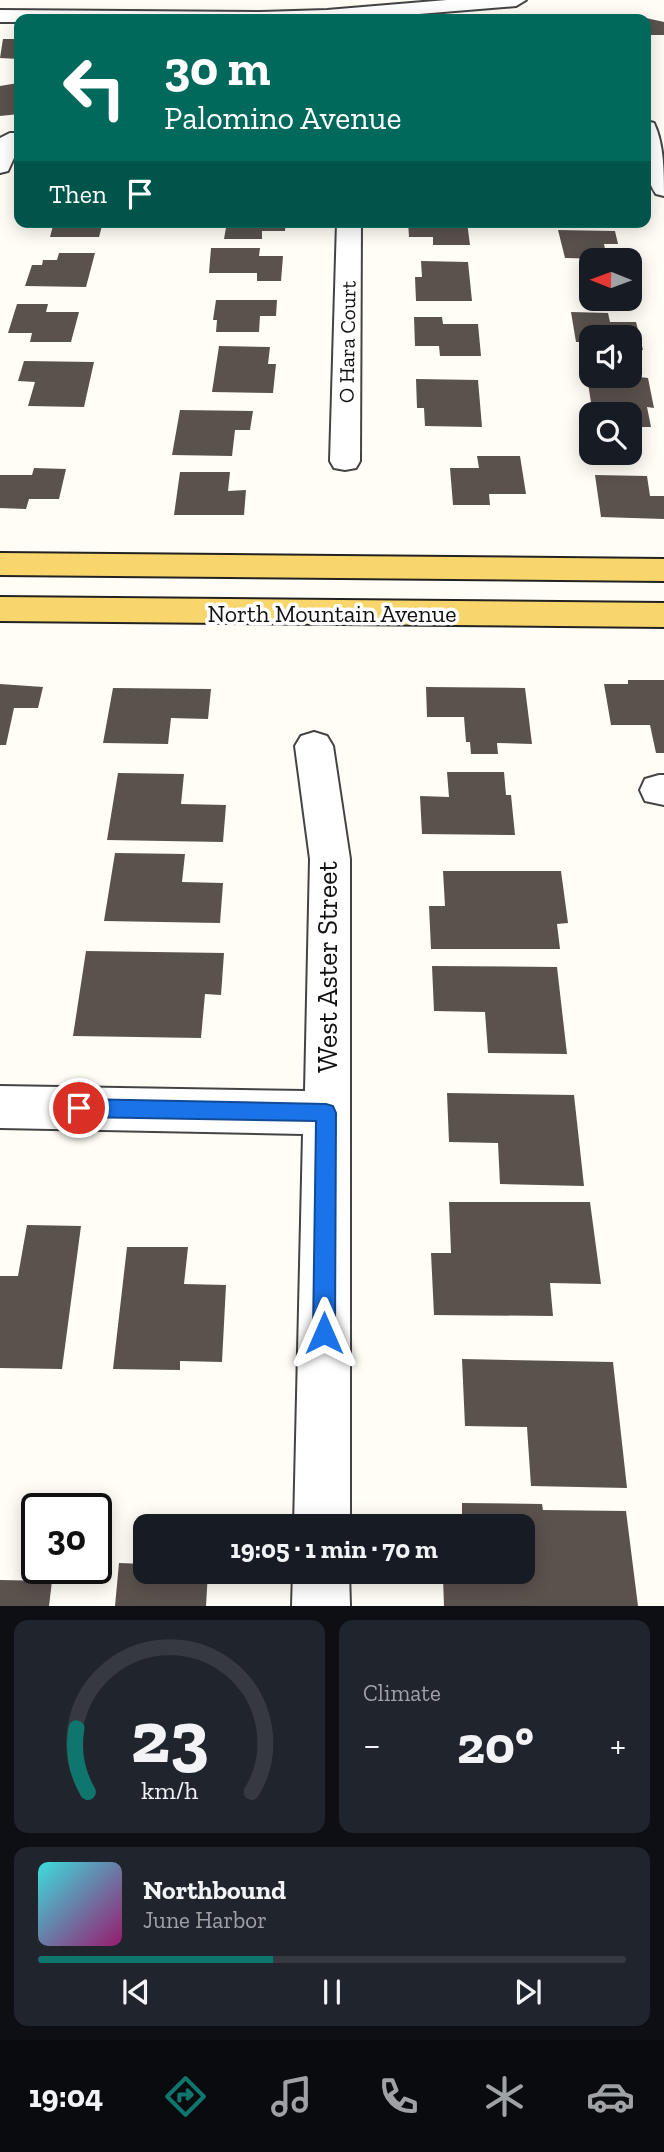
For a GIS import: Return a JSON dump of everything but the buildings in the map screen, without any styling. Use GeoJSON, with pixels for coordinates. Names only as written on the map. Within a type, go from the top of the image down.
{"type":"FeatureCollection","features":[{"type":"Feature","properties":{"kind":"main road","name":"North Mountain Avenue"},"geometry":{"type":"LineString","coordinates":[[0,564],[664,570]]}},
{"type":"Feature","properties":{"kind":"main road","name":"North Mountain Avenue"},"geometry":{"type":"LineString","coordinates":[[0,609],[664,615]]}},
{"type":"Feature","properties":{"kind":"street"},"geometry":{"type":"LineString","coordinates":[[351,14],[516,0]]}},
{"type":"Feature","properties":{"kind":"street"},"geometry":{"type":"LineString","coordinates":[[0,16],[36,8],[181,9],[285,14]]}},
{"type":"Feature","properties":{"kind":"street"},"geometry":{"type":"LineString","coordinates":[[0,166],[14,140]]}},
{"type":"Feature","properties":{"kind":"street"},"geometry":{"type":"LineString","coordinates":[[651,145],[664,189]]}},
{"type":"Feature","properties":{"kind":"street","name":"O Hara Court"},"geometry":{"type":"LineString","coordinates":[[345,461],[349,228]]}},
{"type":"Feature","properties":{"kind":"street","name":"West Aster Street"},"geometry":{"type":"LineString","coordinates":[[314,746],[330,859],[322,1514]]}},
{"type":"Feature","properties":{"kind":"street"},"geometry":{"type":"LineString","coordinates":[[0,1107],[326,1113]]}},
{"type":"Feature","properties":{"kind":"street"},"geometry":{"type":"LineString","coordinates":[[321,1584],[321,1606]]}},
{"type":"Feature","properties":{"kind":"route"},"geometry":{"type":"LineString","coordinates":[[79,1108],[326,1113],[324,1333]]}}]}
